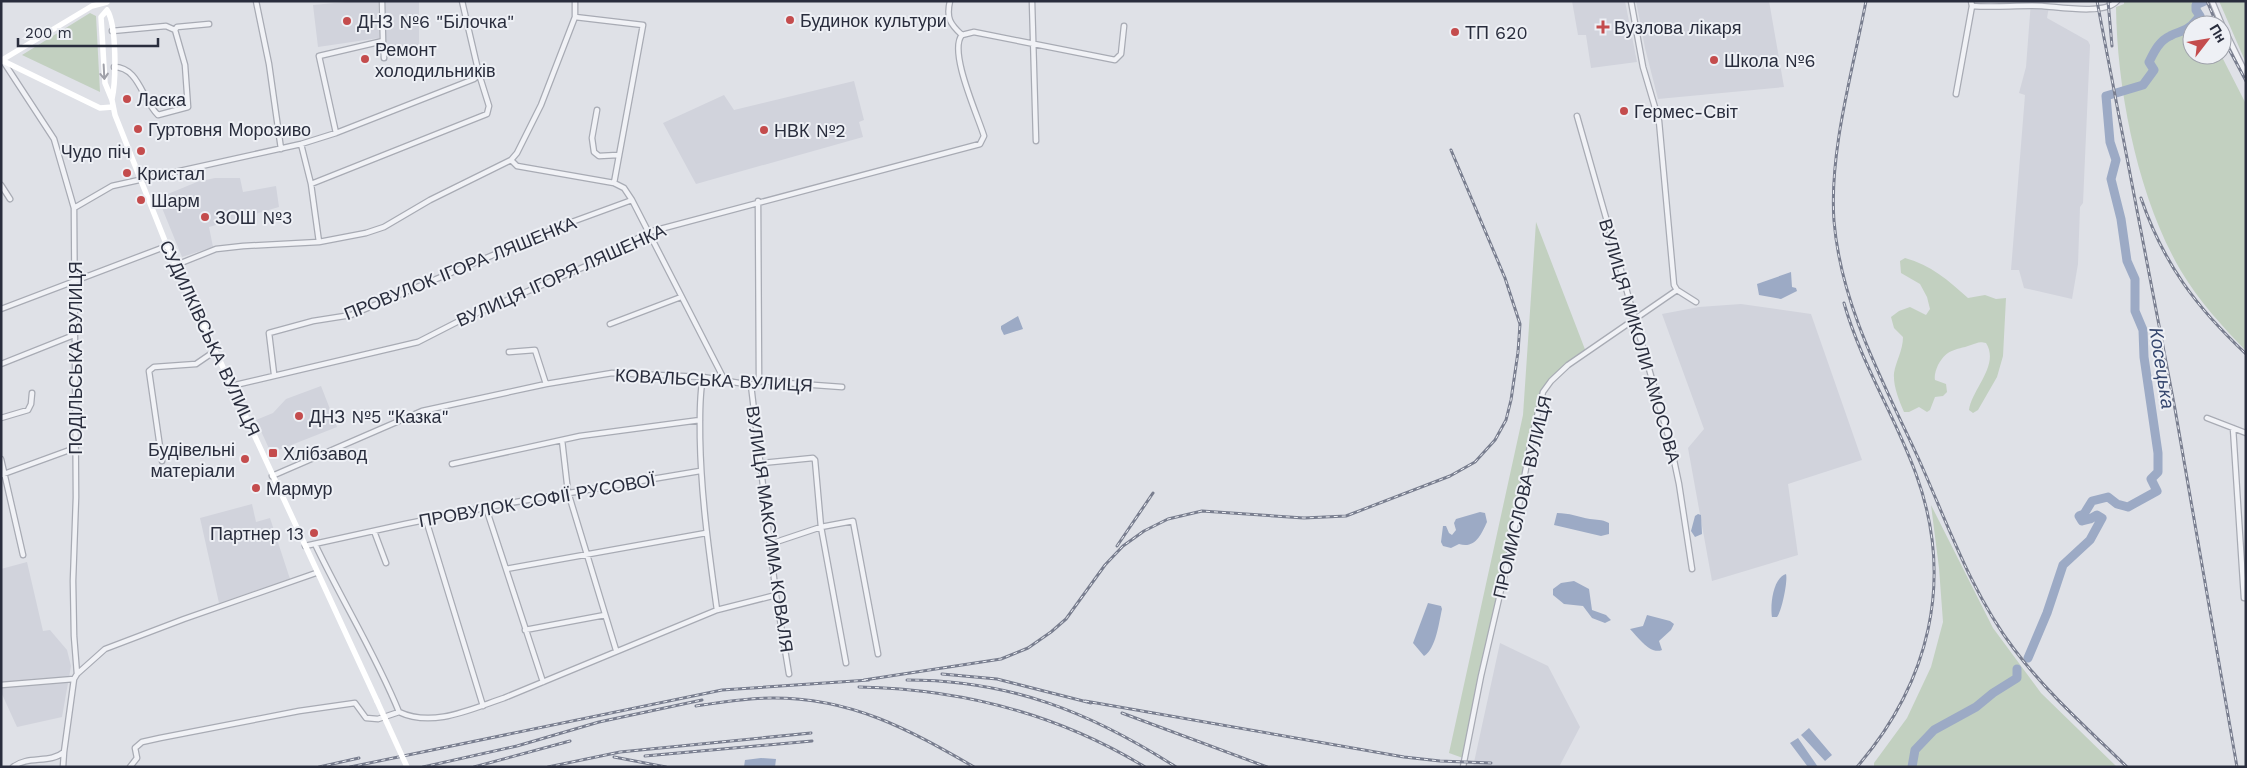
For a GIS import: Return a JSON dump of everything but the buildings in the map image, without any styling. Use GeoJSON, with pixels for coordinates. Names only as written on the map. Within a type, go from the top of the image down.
{"type":"FeatureCollection","features":[{"type":"Feature","properties":{"kind":"main road"},"geometry":{"type":"LineString","coordinates":[[2,60],[92,6],[107,2],[107,10]]}},
{"type":"Feature","properties":{"kind":"main road","name":"СУДИЛКІВСЬКА ВУЛИЦЯ"},"geometry":{"type":"LineString","coordinates":[[112,100],[116,82],[111,17],[107,10],[101,17],[105,83],[140,179],[167,246],[407,767]]}},
{"type":"Feature","properties":{"kind":"main road"},"geometry":{"type":"LineString","coordinates":[[2,60],[100,108],[114,107]]}},
{"type":"Feature","properties":{"kind":"street"},"geometry":{"type":"LineString","coordinates":[[256,1],[269,64],[281,149]]}},
{"type":"Feature","properties":{"kind":"street"},"geometry":{"type":"LineString","coordinates":[[382,1],[384,58]]}},
{"type":"Feature","properties":{"kind":"street"},"geometry":{"type":"LineString","coordinates":[[311,184],[487,114],[489,106],[479,74],[462,1]]}},
{"type":"Feature","properties":{"kind":"street"},"geometry":{"type":"LineString","coordinates":[[176,265],[216,249],[319,242],[356,236],[384,227],[430,200],[511,160],[517,153],[540,105],[575,17],[575,1]]}},
{"type":"Feature","properties":{"kind":"street"},"geometry":{"type":"LineString","coordinates":[[950,1],[948,20],[962,35],[974,32],[1115,60],[1121,54],[1124,26]]}},
{"type":"Feature","properties":{"kind":"street"},"geometry":{"type":"LineString","coordinates":[[1032,1],[1036,141]]}},
{"type":"Feature","properties":{"kind":"street"},"geometry":{"type":"LineString","coordinates":[[1630,1],[1643,67],[1659,121],[1674,285],[1676,290],[1696,302]]}},
{"type":"Feature","properties":{"kind":"street"},"geometry":{"type":"LineString","coordinates":[[1956,94],[1971,3],[1995,8],[2042,6],[2099,8],[2109,6],[2117,1]]}},
{"type":"Feature","properties":{"kind":"street"},"geometry":{"type":"LineString","coordinates":[[2212,1],[2218,15]]}},
{"type":"Feature","properties":{"kind":"street"},"geometry":{"type":"LineString","coordinates":[[575,17],[643,25],[614,183]]}},
{"type":"Feature","properties":{"kind":"street"},"geometry":{"type":"LineString","coordinates":[[175,30],[177,27],[209,24]]}},
{"type":"Feature","properties":{"kind":"street"},"geometry":{"type":"LineString","coordinates":[[112,30],[166,26],[175,30]]}},
{"type":"Feature","properties":{"kind":"street"},"geometry":{"type":"LineString","coordinates":[[114,67],[126,68],[131,73],[151,108],[158,115],[188,107],[185,65],[175,30]]}},
{"type":"Feature","properties":{"kind":"street","name":"ВУЛИЦЯ ІГОРЯ ЛЯШЕНКА"},"geometry":{"type":"LineString","coordinates":[[231,386],[274,374],[418,342],[461,320],[593,263],[649,232],[758,201],[980,144],[984,136],[965,83],[957,51],[958,42],[962,35]]}},
{"type":"Feature","properties":{"kind":"street"},"geometry":{"type":"LineString","coordinates":[[336,133],[319,56],[384,42]]}},
{"type":"Feature","properties":{"kind":"street"},"geometry":{"type":"LineString","coordinates":[[2232,45],[2246,74]]}},
{"type":"Feature","properties":{"kind":"street","name":"ПОДІЛЬСЬКА ВУЛИЦЯ"},"geometry":{"type":"LineString","coordinates":[[2,60],[54,139],[74,208],[76,497],[74,626],[76,677],[63,767]]}},
{"type":"Feature","properties":{"kind":"street"},"geometry":{"type":"LineString","coordinates":[[74,208],[112,186],[281,149],[336,133],[474,79],[479,74]]}},
{"type":"Feature","properties":{"kind":"street"},"geometry":{"type":"LineString","coordinates":[[596,110],[592,138],[594,152],[598,156],[618,155]]}},
{"type":"Feature","properties":{"kind":"street","name":"ВУЛИЦЯ МИКОЛИ АМОСОВА"},"geometry":{"type":"LineString","coordinates":[[1576,116],[1671,446],[1692,569]]}},
{"type":"Feature","properties":{"kind":"street"},"geometry":{"type":"LineString","coordinates":[[301,144],[311,184],[319,242]]}},
{"type":"Feature","properties":{"kind":"street"},"geometry":{"type":"LineString","coordinates":[[511,160],[517,166],[614,183],[624,188],[649,232],[725,381]]}},
{"type":"Feature","properties":{"kind":"street"},"geometry":{"type":"LineString","coordinates":[[1,185],[10,199]]}},
{"type":"Feature","properties":{"kind":"street","name":"ПРОВУЛОК ІГОРА ЛЯШЕНКА"},"geometry":{"type":"LineString","coordinates":[[274,374],[268,333],[314,321],[351,316],[562,226],[632,200]]}},
{"type":"Feature","properties":{"kind":"street","name":"ВУЛИЦЯ МАКСИМА КОВАЛЯ"},"geometry":{"type":"LineString","coordinates":[[758,201],[759,381]]}},
{"type":"Feature","properties":{"kind":"street"},"geometry":{"type":"LineString","coordinates":[[1,310],[167,246]]}},
{"type":"Feature","properties":{"kind":"street","name":"ПРОМИСЛОВА ВУЛИЦЯ"},"geometry":{"type":"LineString","coordinates":[[1463,767],[1539,402],[1551,380],[1568,365],[1676,290]]}},
{"type":"Feature","properties":{"kind":"street"},"geometry":{"type":"LineString","coordinates":[[610,324],[681,297]]}},
{"type":"Feature","properties":{"kind":"street"},"geometry":{"type":"LineString","coordinates":[[1,364],[74,335]]}},
{"type":"Feature","properties":{"kind":"street"},"geometry":{"type":"LineString","coordinates":[[509,352],[535,350],[546,384]]}},
{"type":"Feature","properties":{"kind":"street"},"geometry":{"type":"LineString","coordinates":[[162,461],[149,370],[154,367],[196,364],[215,351]]}},
{"type":"Feature","properties":{"kind":"street","name":"КОВАЛЬСЬКА ВУЛИЦЯ"},"geometry":{"type":"LineString","coordinates":[[272,476],[422,411],[546,384],[612,373],[703,377],[751,384],[759,381],[842,387]]}},
{"type":"Feature","properties":{"kind":"street"},"geometry":{"type":"LineString","coordinates":[[703,377],[700,393],[700,471],[706,533],[717,610]]}},
{"type":"Feature","properties":{"kind":"street","name":"ВУЛИЦЯ МАКСИМА КОВАЛЯ"},"geometry":{"type":"LineString","coordinates":[[751,384],[776,595],[789,674]]}},
{"type":"Feature","properties":{"kind":"street"},"geometry":{"type":"LineString","coordinates":[[1,418],[28,410],[31,404],[32,393]]}},
{"type":"Feature","properties":{"kind":"street"},"geometry":{"type":"LineString","coordinates":[[2207,418],[2246,433]]}},
{"type":"Feature","properties":{"kind":"street"},"geometry":{"type":"LineString","coordinates":[[452,464],[580,436],[700,420]]}},
{"type":"Feature","properties":{"kind":"street"},"geometry":{"type":"LineString","coordinates":[[2233,428],[2245,598]]}},
{"type":"Feature","properties":{"kind":"street"},"geometry":{"type":"LineString","coordinates":[[562,440],[568,492],[616,650]]}},
{"type":"Feature","properties":{"kind":"street"},"geometry":{"type":"LineString","coordinates":[[3,474],[75,448]]}},
{"type":"Feature","properties":{"kind":"street"},"geometry":{"type":"LineString","coordinates":[[761,464],[813,458],[815,460],[821,527],[846,663]]}},
{"type":"Feature","properties":{"kind":"street"},"geometry":{"type":"LineString","coordinates":[[1,459],[23,555]]}},
{"type":"Feature","properties":{"kind":"street","name":"ПРОВУЛОК СОФІЇ РУСОВОЇ"},"geometry":{"type":"LineString","coordinates":[[305,546],[568,492],[700,471]]}},
{"type":"Feature","properties":{"kind":"street"},"geometry":{"type":"LineString","coordinates":[[486,508],[543,682]]}},
{"type":"Feature","properties":{"kind":"street"},"geometry":{"type":"LineString","coordinates":[[426,520],[483,706]]}},
{"type":"Feature","properties":{"kind":"street"},"geometry":{"type":"LineString","coordinates":[[770,544],[821,527],[854,521],[878,654]]}},
{"type":"Feature","properties":{"kind":"street"},"geometry":{"type":"LineString","coordinates":[[374,531],[386,563]]}},
{"type":"Feature","properties":{"kind":"street"},"geometry":{"type":"LineString","coordinates":[[506,569],[706,533]]}},
{"type":"Feature","properties":{"kind":"street"},"geometry":{"type":"LineString","coordinates":[[315,544],[339,594],[388,685],[399,712]]}},
{"type":"Feature","properties":{"kind":"street"},"geometry":{"type":"LineString","coordinates":[[1,684],[76,677],[105,650],[184,618],[316,573]]}},
{"type":"Feature","properties":{"kind":"street"},"geometry":{"type":"LineString","coordinates":[[130,767],[137,758],[135,748],[142,742],[271,716],[355,703],[366,718],[378,719],[399,712],[415,718],[436,719],[483,706],[717,610],[776,595]]}},
{"type":"Feature","properties":{"kind":"street"},"geometry":{"type":"LineString","coordinates":[[525,630],[605,615]]}},
{"type":"Feature","properties":{"kind":"street"},"geometry":{"type":"LineString","coordinates":[[14,767],[20,762],[52,758],[64,752]]}},
{"type":"Feature","properties":{"kind":"shaded area","name":"ДНЗ №6 \"Білочка\""},"geometry":{"type":"Polygon","coordinates":[[[378,1],[379,38],[318,47],[313,5],[378,1]]]}},
{"type":"Feature","properties":{"kind":"shaded area"},"geometry":{"type":"Polygon","coordinates":[[[385,1],[419,1],[419,47],[386,49],[385,1]]]}},
{"type":"Feature","properties":{"kind":"shaded area","name":"Вузлова лікаря"},"geometry":{"type":"Polygon","coordinates":[[[1572,1],[1625,1],[1637,62],[1591,68],[1586,35],[1578,35],[1572,1]]]}},
{"type":"Feature","properties":{"kind":"shaded area","name":"Школа №6"},"geometry":{"type":"Polygon","coordinates":[[[1636,1],[1769,1],[1784,87],[1658,99],[1645,48],[1636,1]]]}},
{"type":"Feature","properties":{"kind":"shaded area"},"geometry":{"type":"Polygon","coordinates":[[[2031,1],[2050,1],[2047,18],[2088,41],[2090,45],[2083,203],[2080,207],[2078,264],[2072,299],[2024,288],[2019,270],[2011,270],[2025,95],[2019,93],[2026,67],[2031,1]]]}},
{"type":"Feature","properties":{"kind":"shaded area","name":"НВК №2"},"geometry":{"type":"Polygon","coordinates":[[[854,81],[864,120],[859,122],[863,137],[696,184],[663,123],[724,95],[734,110],[854,81]]]}},
{"type":"Feature","properties":{"kind":"shaded area","name":"ЗОШ №3"},"geometry":{"type":"Polygon","coordinates":[[[215,178],[240,178],[243,192],[276,186],[279,207],[209,227],[213,247],[182,257],[158,198],[197,182],[215,178]]]}},
{"type":"Feature","properties":{"kind":"shaded area"},"geometry":{"type":"Polygon","coordinates":[[[1741,304],[1811,314],[1862,460],[1788,484],[1798,555],[1712,581],[1688,448],[1704,429],[1662,314],[1699,307],[1741,304]]]}},
{"type":"Feature","properties":{"kind":"shaded area","name":"ДНЗ №5 \"Казка\""},"geometry":{"type":"Polygon","coordinates":[[[321,386],[337,427],[271,453],[256,420],[273,413],[286,399],[321,386]]]}},
{"type":"Feature","properties":{"kind":"shaded area"},"geometry":{"type":"Polygon","coordinates":[[[252,504],[256,522],[270,518],[290,579],[219,603],[200,518],[252,504]]]}},
{"type":"Feature","properties":{"kind":"shaded area"},"geometry":{"type":"Polygon","coordinates":[[[27,562],[43,631],[50,630],[67,650],[71,666],[62,717],[17,727],[1,692],[1,569],[27,562]]]}},
{"type":"Feature","properties":{"kind":"shaded area"},"geometry":{"type":"Polygon","coordinates":[[[1500,643],[1548,666],[1580,727],[1559,767],[1473,767],[1500,643]]]}},
{"type":"Feature","properties":{"kind":"green space"},"geometry":{"type":"Polygon","coordinates":[[[2124,1],[2198,1],[2203,15],[2182,15],[2182,65],[2226,65],[2246,104],[2246,351],[2195,293],[2166,242],[2153,211],[2133,143],[2121,73],[2116,7],[2124,4],[2124,1]]]}},
{"type":"Feature","properties":{"kind":"green space"},"geometry":{"type":"Polygon","coordinates":[[[2219,1],[2246,1],[2246,63],[2232,31],[2232,15],[2225,15],[2219,1]]]}},
{"type":"Feature","properties":{"kind":"green space"},"geometry":{"type":"Polygon","coordinates":[[[90,13],[96,16],[100,92],[22,55],[90,13]]]}},
{"type":"Feature","properties":{"kind":"green space"},"geometry":{"type":"Polygon","coordinates":[[[1536,222],[1586,352],[1551,381],[1539,403],[1463,758],[1449,753],[1523,415],[1536,222]]]}},
{"type":"Feature","properties":{"kind":"green space"},"geometry":{"type":"Polygon","coordinates":[[[1905,258],[1931,269],[1968,298],[1985,295],[1996,299],[2006,298],[2003,356],[1997,377],[1978,410],[1973,413],[1969,410],[1971,402],[1984,377],[1990,360],[1989,351],[1984,342],[1978,342],[1952,351],[1945,356],[1938,365],[1935,380],[1946,384],[1947,392],[1943,396],[1935,397],[1930,410],[1927,412],[1919,407],[1909,412],[1904,412],[1894,383],[1894,373],[1903,337],[1894,328],[1891,317],[1899,311],[1910,307],[1926,315],[1930,309],[1927,297],[1920,284],[1901,273],[1900,261],[1905,258]]]}},
{"type":"Feature","properties":{"kind":"green space"},"geometry":{"type":"Polygon","coordinates":[[[1931,505],[1993,628],[2041,693],[2117,767],[1874,767],[1874,763],[1907,718],[1931,667],[1943,622],[1939,568],[1931,505]]]}},
{"type":"Feature","properties":{"kind":"water"},"geometry":{"type":"Polygon","coordinates":[[[1791,272],[1792,287],[1796,288],[1797,291],[1781,299],[1759,295],[1757,284],[1791,272]]]}},
{"type":"Feature","properties":{"kind":"water"},"geometry":{"type":"Polygon","coordinates":[[[1018,316],[1023,329],[1004,335],[1001,326],[1018,316]]]}},
{"type":"Feature","properties":{"kind":"water"},"geometry":{"type":"Polygon","coordinates":[[[1480,512],[1485,513],[1487,522],[1477,540],[1473,543],[1459,544],[1451,548],[1443,546],[1441,542],[1443,526],[1446,526],[1452,535],[1456,530],[1454,523],[1456,519],[1480,512]]]}},
{"type":"Feature","properties":{"kind":"water"},"geometry":{"type":"Polygon","coordinates":[[[1557,513],[1609,523],[1609,534],[1601,536],[1554,525],[1557,513]]]}},
{"type":"Feature","properties":{"kind":"water"},"geometry":{"type":"Polygon","coordinates":[[[1701,515],[1702,534],[1695,537],[1691,531],[1695,516],[1701,515]]]}},
{"type":"Feature","properties":{"kind":"water"},"geometry":{"type":"Polygon","coordinates":[[[1786,574],[1781,609],[1777,617],[1772,617],[1773,592],[1778,581],[1786,574]]]}},
{"type":"Feature","properties":{"kind":"water"},"geometry":{"type":"Polygon","coordinates":[[[1574,581],[1589,589],[1592,610],[1606,615],[1611,620],[1605,623],[1592,618],[1583,606],[1564,604],[1553,595],[1553,589],[1561,583],[1574,581]]]}},
{"type":"Feature","properties":{"kind":"water"},"geometry":{"type":"Polygon","coordinates":[[[1428,603],[1441,606],[1442,609],[1434,641],[1428,653],[1424,656],[1413,643],[1428,603]]]}},
{"type":"Feature","properties":{"kind":"water"},"geometry":{"type":"Polygon","coordinates":[[[1647,615],[1670,621],[1674,624],[1671,630],[1659,641],[1662,650],[1658,651],[1649,648],[1630,629],[1643,626],[1647,615]]]}},
{"type":"Feature","properties":{"kind":"water"},"geometry":{"type":"Polygon","coordinates":[[[1809,728],[1832,755],[1825,761],[1801,735],[1809,728]]]}},
{"type":"Feature","properties":{"kind":"water"},"geometry":{"type":"Polygon","coordinates":[[[1798,738],[1818,767],[1808,767],[1790,743],[1798,738]]]}},
{"type":"Feature","properties":{"kind":"water"},"geometry":{"type":"Polygon","coordinates":[[[776,759],[775,767],[744,767],[745,760],[776,759]]]}},
{"type":"Feature","properties":{"kind":"waterway","name":"Косецька"},"geometry":{"type":"LineString","coordinates":[[2199,15],[2196,10],[2196,5],[2205,1]]}},
{"type":"Feature","properties":{"kind":"waterway","name":"Косецька"},"geometry":{"type":"LineString","coordinates":[[2028,658],[2047,613],[2063,565],[2090,540],[2102,518],[2097,515],[2082,521],[2079,516],[2084,514],[2092,501],[2108,497],[2117,504],[2128,507],[2157,491],[2151,479],[2158,472],[2158,453],[2144,357],[2143,330],[2135,311],[2135,279],[2127,261],[2121,219],[2111,179],[2116,160],[2110,142],[2106,96],[2143,85],[2154,70],[2149,62],[2160,44],[2166,38],[2182,31]]}},
{"type":"Feature","properties":{"kind":"waterway","name":"Косецька"},"geometry":{"type":"LineString","coordinates":[[1912,767],[1915,750],[1934,730],[1976,707],[1993,693],[2017,678],[2017,669]]}},
{"type":"Feature","properties":{"kind":"railway"},"geometry":{"type":"LineString","coordinates":[[1866,1],[1838,139],[1833,194],[1838,253],[1855,315],[1879,375],[1973,582],[1999,628],[2040,681],[2127,767]]}},
{"type":"Feature","properties":{"kind":"railway"},"geometry":{"type":"LineString","coordinates":[[2097,1],[2175,409],[2237,767]]}},
{"type":"Feature","properties":{"kind":"railway"},"geometry":{"type":"LineString","coordinates":[[2108,1],[2112,46]]}},
{"type":"Feature","properties":{"kind":"railway"},"geometry":{"type":"LineString","coordinates":[[2207,1],[2213,15]]}},
{"type":"Feature","properties":{"kind":"railway"},"geometry":{"type":"LineString","coordinates":[[2232,55],[2246,81]]}},
{"type":"Feature","properties":{"kind":"railway"},"geometry":{"type":"LineString","coordinates":[[864,680],[1001,659],[1028,648],[1066,619],[1105,565],[1123,546],[1144,531],[1168,519],[1202,511],[1304,518],[1346,516],[1450,476],[1475,462],[1495,440],[1506,420],[1511,400],[1520,324],[1505,278],[1451,150]]}},
{"type":"Feature","properties":{"kind":"railway"},"geometry":{"type":"LineString","coordinates":[[2141,198],[2160,243],[2183,283],[2212,319],[2246,354]]}},
{"type":"Feature","properties":{"kind":"railway"},"geometry":{"type":"LineString","coordinates":[[1844,303],[1859,347],[1908,452],[1916,474],[1928,514],[1933,553],[1933,592],[1928,629],[1918,666],[1902,701],[1882,735],[1857,767]]}},
{"type":"Feature","properties":{"kind":"railway"},"geometry":{"type":"LineString","coordinates":[[1117,546],[1153,493]]}},
{"type":"Feature","properties":{"kind":"railway"},"geometry":{"type":"LineString","coordinates":[[942,674],[997,679],[1091,703]]}},
{"type":"Feature","properties":{"kind":"railway"},"geometry":{"type":"LineString","coordinates":[[350,767],[722,690],[869,680]]}},
{"type":"Feature","properties":{"kind":"railway"},"geometry":{"type":"LineString","coordinates":[[907,680],[945,681],[980,686],[1015,693],[1048,703],[1112,730],[1176,767]]}},
{"type":"Feature","properties":{"kind":"railway"},"geometry":{"type":"LineString","coordinates":[[859,687],[934,693],[971,699],[1007,708],[1078,732],[1112,748],[1145,767]]}},
{"type":"Feature","properties":{"kind":"railway"},"geometry":{"type":"LineString","coordinates":[[696,706],[763,698],[802,699],[828,703],[878,718],[902,728],[974,767]]}},
{"type":"Feature","properties":{"kind":"railway"},"geometry":{"type":"LineString","coordinates":[[423,767],[517,746],[599,722],[702,700]]}},
{"type":"Feature","properties":{"kind":"railway"},"geometry":{"type":"LineString","coordinates":[[1085,701],[1404,757],[1440,761],[1491,763]]}},
{"type":"Feature","properties":{"kind":"railway"},"geometry":{"type":"LineString","coordinates":[[1122,713],[1267,767]]}},
{"type":"Feature","properties":{"kind":"railway"},"geometry":{"type":"LineString","coordinates":[[548,767],[620,752],[811,733]]}},
{"type":"Feature","properties":{"kind":"railway"},"geometry":{"type":"LineString","coordinates":[[474,767],[570,741]]}},
{"type":"Feature","properties":{"kind":"railway"},"geometry":{"type":"LineString","coordinates":[[645,756],[812,741]]}},
{"type":"Feature","properties":{"kind":"railway"},"geometry":{"type":"LineString","coordinates":[[614,757],[666,767]]}},
{"type":"Feature","properties":{"kind":"railway"},"geometry":{"type":"LineString","coordinates":[[319,767],[359,758]]}},
{"type":"Feature","properties":{"kind":"place","name":"Будинок культури"},"geometry":{"type":"Point","coordinates":[790,20]}},
{"type":"Feature","properties":{"kind":"place","name":"ДНЗ №6 \"Білочка\""},"geometry":{"type":"Point","coordinates":[347,21]}},
{"type":"Feature","properties":{"kind":"place","name":"Вузлова лікаря"},"geometry":{"type":"Point","coordinates":[1603,27]}},
{"type":"Feature","properties":{"kind":"place","name":"ТП 620"},"geometry":{"type":"Point","coordinates":[1455,32]}},
{"type":"Feature","properties":{"kind":"place","name":"Ремонт холодильників"},"geometry":{"type":"Point","coordinates":[365,59]}},
{"type":"Feature","properties":{"kind":"place","name":"Школа №6"},"geometry":{"type":"Point","coordinates":[1714,60]}},
{"type":"Feature","properties":{"kind":"place","name":"Ласка"},"geometry":{"type":"Point","coordinates":[127,99]}},
{"type":"Feature","properties":{"kind":"place","name":"Гермес-Світ"},"geometry":{"type":"Point","coordinates":[1624,111]}},
{"type":"Feature","properties":{"kind":"place","name":"Гуртовня Морозиво"},"geometry":{"type":"Point","coordinates":[138,129]}},
{"type":"Feature","properties":{"kind":"place","name":"НВК №2"},"geometry":{"type":"Point","coordinates":[764,130]}},
{"type":"Feature","properties":{"kind":"place","name":"Чудо піч"},"geometry":{"type":"Point","coordinates":[141,151]}},
{"type":"Feature","properties":{"kind":"place","name":"Кристал"},"geometry":{"type":"Point","coordinates":[127,173]}},
{"type":"Feature","properties":{"kind":"place","name":"Шарм"},"geometry":{"type":"Point","coordinates":[141,200]}},
{"type":"Feature","properties":{"kind":"place","name":"ЗОШ №3"},"geometry":{"type":"Point","coordinates":[205,217]}},
{"type":"Feature","properties":{"kind":"place","name":"ДНЗ №5 \"Казка\""},"geometry":{"type":"Point","coordinates":[299,416]}},
{"type":"Feature","properties":{"kind":"place","name":"Хлібзавод"},"geometry":{"type":"Point","coordinates":[273,453]}},
{"type":"Feature","properties":{"kind":"place","name":"Будівельні матеріали"},"geometry":{"type":"Point","coordinates":[245,459]}},
{"type":"Feature","properties":{"kind":"place","name":"Мармур"},"geometry":{"type":"Point","coordinates":[256,488]}},
{"type":"Feature","properties":{"kind":"place","name":"Партнер 13"},"geometry":{"type":"Point","coordinates":[314,533]}}]}
